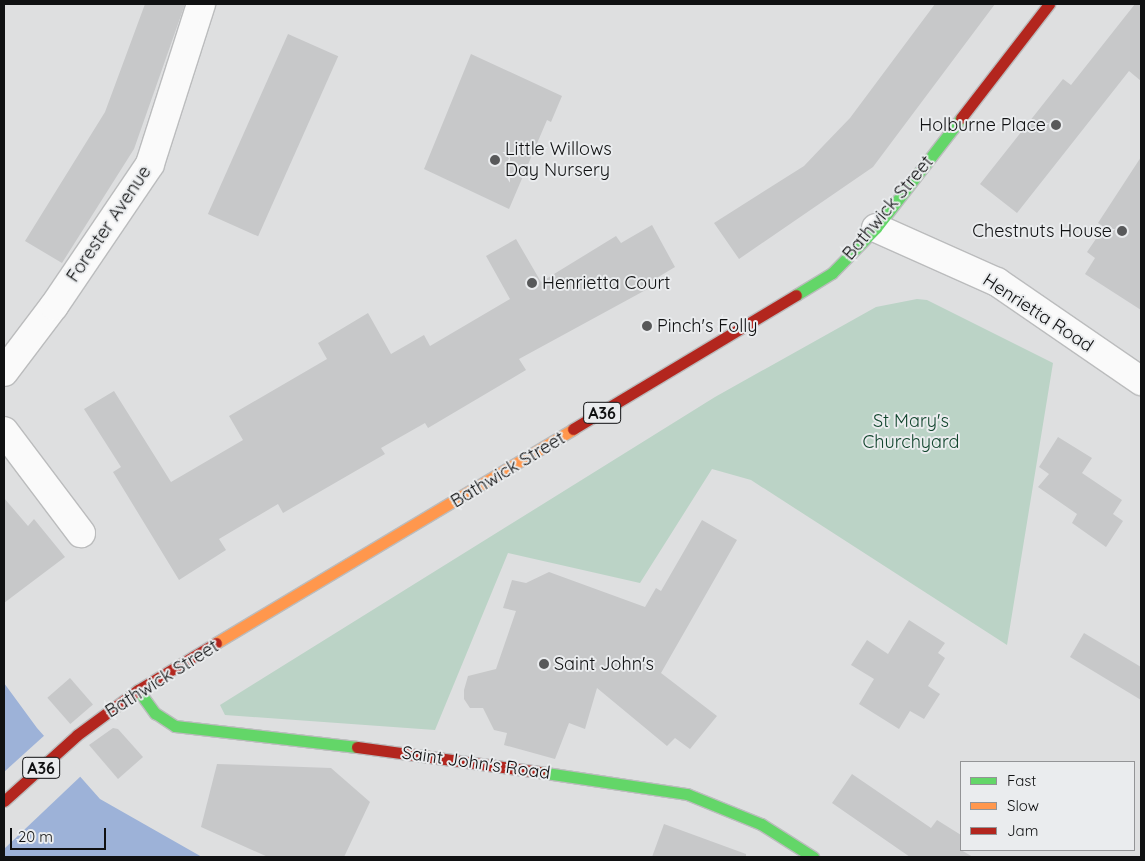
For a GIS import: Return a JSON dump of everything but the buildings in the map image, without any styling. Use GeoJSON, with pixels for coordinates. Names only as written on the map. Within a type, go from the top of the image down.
{"type":"FeatureCollection","features":[{"type":"Feature","properties":{"kind":"main road","name":"Bathwick Street"},"geometry":{"type":"LineString","coordinates":[[4,801],[77,736],[138,690],[832,273],[876,228],[1048,4]]}},
{"type":"Feature","properties":{"kind":"main road","name":"Saint John's Road"},"geometry":{"type":"LineString","coordinates":[[138,690],[155,713],[175,726],[403,752],[687,794],[761,824],[813,857]]}},
{"type":"Feature","properties":{"kind":"street","name":"Forester Avenue"},"geometry":{"type":"LineString","coordinates":[[4,372],[54,306],[150,164],[201,4]]}},
{"type":"Feature","properties":{"kind":"street","name":"Henrietta Road"},"geometry":{"type":"LineString","coordinates":[[876,228],[997,282],[1141,381]]}},
{"type":"Feature","properties":{"kind":"street"},"geometry":{"type":"LineString","coordinates":[[4,431],[81,533]]}},
{"type":"Feature","properties":{"kind":"green space","name":"St Mary's Churchyard"},"geometry":{"type":"Polygon","coordinates":[[[917,299],[927,300],[1053,363],[1007,645],[751,480],[712,469],[640,583],[508,553],[435,730],[225,715],[220,705],[715,397],[876,307],[917,299]]]}},
{"type":"Feature","properties":{"kind":"water"},"geometry":{"type":"Polygon","coordinates":[[[4,683],[37,728],[100,799],[202,857],[4,857],[4,683]]]}},
{"type":"Feature","properties":{"kind":"pier"},"geometry":{"type":"Polygon","coordinates":[[[46,734],[82,775],[4,849],[4,772],[46,734]]]}},
{"type":"Feature","properties":{"kind":"traffic: fast"},"geometry":{"type":"LineString","coordinates":[[796,295],[832,273],[876,228],[961,118]]}},
{"type":"Feature","properties":{"kind":"traffic: fast"},"geometry":{"type":"LineString","coordinates":[[138,690],[155,713],[175,726],[357,747]]}},
{"type":"Feature","properties":{"kind":"traffic: fast"},"geometry":{"type":"LineString","coordinates":[[539,772],[687,794],[761,824],[813,857]]}},
{"type":"Feature","properties":{"kind":"traffic: slow"},"geometry":{"type":"LineString","coordinates":[[216,643],[573,429]]}},
{"type":"Feature","properties":{"kind":"traffic: jam"},"geometry":{"type":"LineString","coordinates":[[961,118],[1049,4]]}},
{"type":"Feature","properties":{"kind":"traffic: jam"},"geometry":{"type":"LineString","coordinates":[[573,429],[796,295]]}},
{"type":"Feature","properties":{"kind":"traffic: jam"},"geometry":{"type":"LineString","coordinates":[[4,801],[77,735],[138,690],[216,643]]}},
{"type":"Feature","properties":{"kind":"traffic: jam"},"geometry":{"type":"LineString","coordinates":[[357,747],[539,772]]}},
{"type":"Feature","properties":{"kind":"place","name":"Holburne Place"},"geometry":{"type":"Point","coordinates":[1056,125]}},
{"type":"Feature","properties":{"kind":"place","name":"Little Willows Day Nursery"},"geometry":{"type":"Point","coordinates":[495,160]}},
{"type":"Feature","properties":{"kind":"place","name":"Chestnuts House"},"geometry":{"type":"Point","coordinates":[1122,231]}},
{"type":"Feature","properties":{"kind":"place","name":"Henrietta Court"},"geometry":{"type":"Point","coordinates":[532,283]}},
{"type":"Feature","properties":{"kind":"place","name":"Pinch's Folly"},"geometry":{"type":"Point","coordinates":[647,326]}},
{"type":"Feature","properties":{"kind":"place","name":"Saint John's"},"geometry":{"type":"Point","coordinates":[544,664]}}]}
